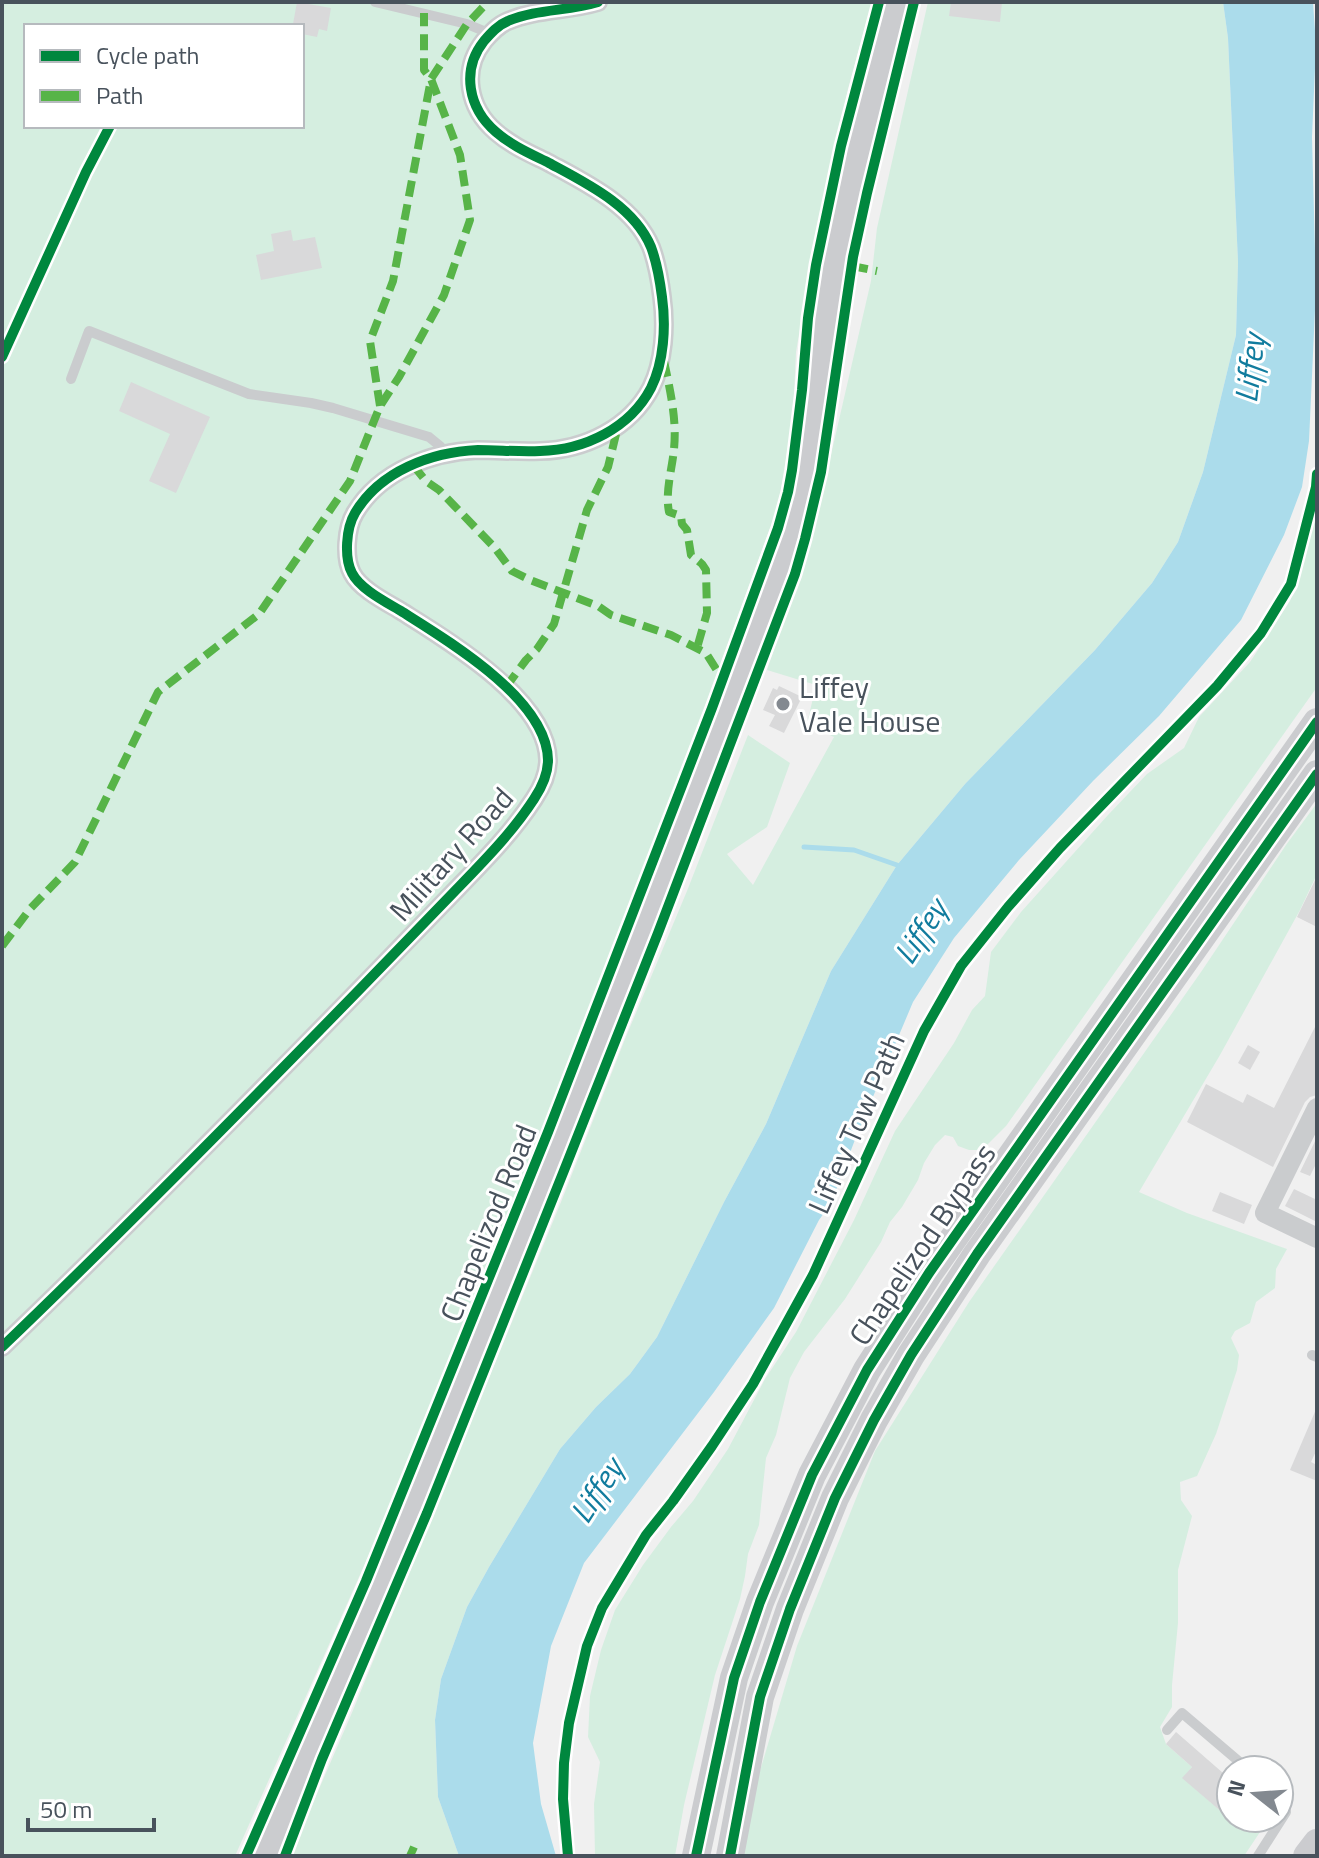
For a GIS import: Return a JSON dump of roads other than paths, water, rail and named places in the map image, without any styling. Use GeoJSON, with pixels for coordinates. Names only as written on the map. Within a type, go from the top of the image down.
{"type":"FeatureCollection","features":[{"type":"Feature","properties":{"kind":"main road","name":"Chapelizod Road"},"geometry":{"type":"LineString","coordinates":[[263,1856],[339,1683],[593,1055],[710,757],[785,553],[802,496],[833,272],[852,179],[897,2]]}},
{"type":"Feature","properties":{"kind":"main road","name":"Chapelizod Bypass"},"geometry":{"type":"LineString","coordinates":[[696,1856],[734,1678],[760,1602],[812,1475],[867,1370],[938,1260],[1317,722]]}},
{"type":"Feature","properties":{"kind":"main road","name":"Chapelizod Bypass"},"geometry":{"type":"LineString","coordinates":[[730,1856],[760,1697],[790,1609],[835,1498],[874,1420],[911,1355],[977,1254],[1317,774]]}},
{"type":"Feature","properties":{"kind":"main road"},"geometry":{"type":"LineString","coordinates":[[1307,1856],[1317,1843]]}},
{"type":"Feature","properties":{"kind":"street"},"geometry":{"type":"LineString","coordinates":[[491,34],[503,22],[598,2]]}},
{"type":"Feature","properties":{"kind":"street","name":"Military Road"},"geometry":{"type":"LineString","coordinates":[[2,1347],[233,1120],[482,864],[532,802],[544,782],[548,760],[544,740],[531,714],[467,654],[374,595],[352,574],[346,537],[353,516],[372,490],[397,471],[445,454],[475,450],[546,451],[582,444],[606,434],[642,404],[656,380],[664,312],[650,244],[633,218],[608,197],[522,150],[496,132],[483,118],[473,99],[469,78],[479,47],[491,34]]}},
{"type":"Feature","properties":{"kind":"street"},"geometry":{"type":"LineString","coordinates":[[1317,1108],[1265,1213],[1317,1238]]}},
{"type":"Feature","properties":{"kind":"lane"},"geometry":{"type":"LineString","coordinates":[[375,2],[467,24],[491,34]]}},
{"type":"Feature","properties":{"kind":"lane"},"geometry":{"type":"LineString","coordinates":[[71,379],[89,331],[249,394],[333,408],[429,437],[445,454]]}},
{"type":"Feature","properties":{"kind":"lane"},"geometry":{"type":"LineString","coordinates":[[1167,1730],[1182,1713],[1230,1754]]}},
{"type":"Feature","properties":{"kind":"lane"},"geometry":{"type":"LineString","coordinates":[[1258,1856],[1272,1834]]}},
{"type":"Feature","properties":{"kind":"water","name":"Liffey"},"geometry":{"type":"Polygon","coordinates":[[[1223,2],[1313,2],[1316,45],[1312,137],[1316,288],[1309,441],[1302,487],[1284,535],[1241,620],[1159,716],[1019,860],[954,938],[913,1002],[831,1203],[819,1220],[774,1308],[584,1563],[551,1646],[533,1743],[541,1804],[556,1856],[459,1856],[438,1797],[435,1720],[441,1679],[467,1607],[560,1449],[630,1374],[657,1337],[766,1124],[831,971],[897,865],[965,784],[1095,650],[1152,583],[1178,542],[1203,472],[1236,335],[1238,262],[1228,38],[1223,2]]]}},
{"type":"Feature","properties":{"kind":"waterway"},"geometry":{"type":"LineString","coordinates":[[804,847],[854,850],[897,865]]}},
{"type":"Feature","properties":{"kind":"place","name":"Liffey Vale House"},"geometry":{"type":"Point","coordinates":[783,704]}}]}
